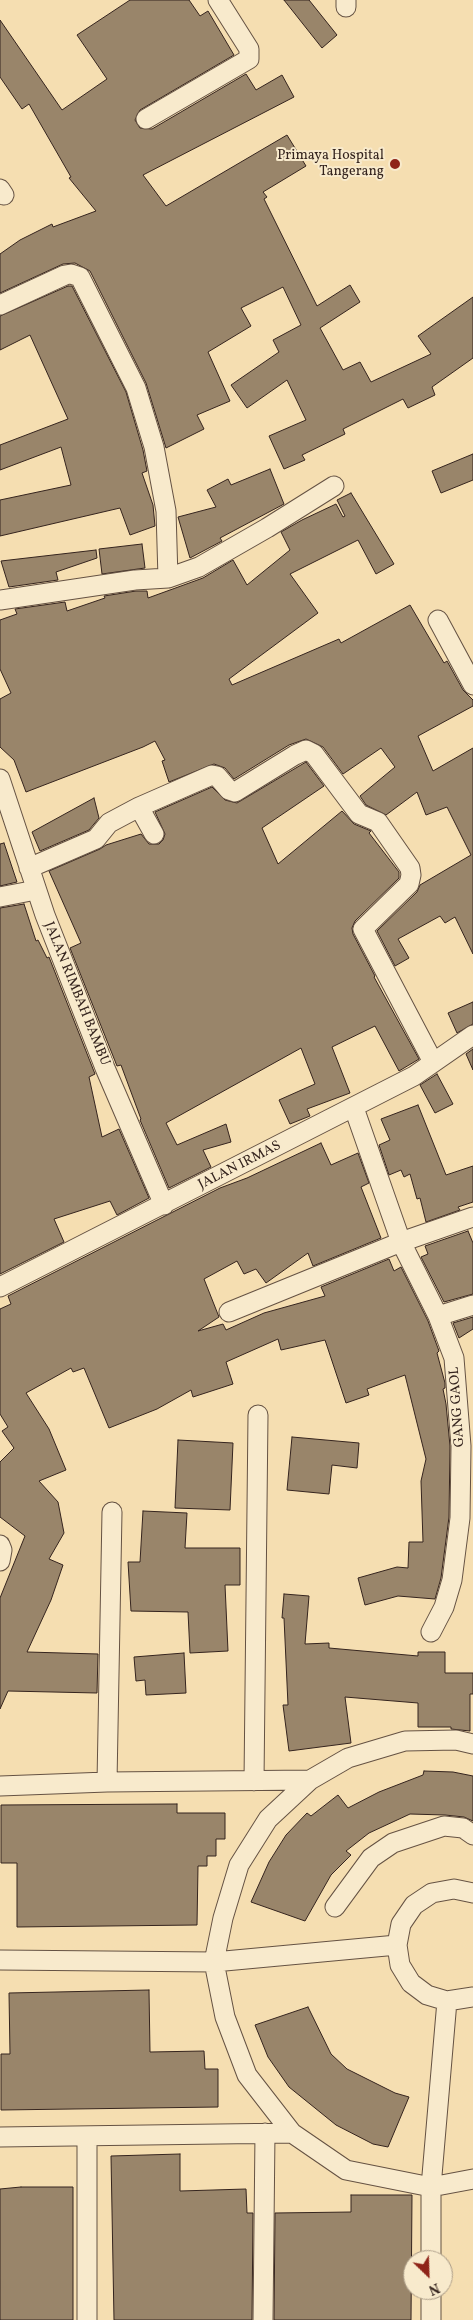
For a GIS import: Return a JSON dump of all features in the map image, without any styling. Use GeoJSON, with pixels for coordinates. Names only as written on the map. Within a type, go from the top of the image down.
{"type":"FeatureCollection","features":[{"type":"Feature","properties":{"kind":"street"},"geometry":{"type":"LineString","coordinates":[[146,119],[249,59],[249,49],[218,0]]}},
{"type":"Feature","properties":{"kind":"street"},"geometry":{"type":"LineString","coordinates":[[0,305],[65,275],[71,274],[80,277],[136,388],[154,447],[166,511],[168,578]]}},
{"type":"Feature","properties":{"kind":"street"},"geometry":{"type":"LineString","coordinates":[[0,600],[135,580],[168,578],[199,567],[334,486]]}},
{"type":"Feature","properties":{"kind":"street"},"geometry":{"type":"LineString","coordinates":[[438,620],[473,685]]}},
{"type":"Feature","properties":{"kind":"street"},"geometry":{"type":"LineString","coordinates":[[29,868],[96,839],[109,823],[212,775],[216,776],[229,790],[235,792],[306,750],[314,754],[359,814],[378,822],[410,868],[409,884],[363,929],[433,1062]]}},
{"type":"Feature","properties":{"kind":"street","name":"JALAN RIMBAH BAMBU"},"geometry":{"type":"LineString","coordinates":[[0,779],[36,890],[105,1068],[164,1205]]}},
{"type":"Feature","properties":{"kind":"street"},"geometry":{"type":"LineString","coordinates":[[140,807],[154,834]]}},
{"type":"Feature","properties":{"kind":"street"},"geometry":{"type":"LineString","coordinates":[[0,897],[36,890]]}},
{"type":"Feature","properties":{"kind":"street","name":"JALAN IRMAS"},"geometry":{"type":"LineString","coordinates":[[0,1287],[354,1108],[414,1076],[473,1035]]}},
{"type":"Feature","properties":{"kind":"street","name":"GANG GAOL"},"geometry":{"type":"LineString","coordinates":[[354,1108],[400,1242],[438,1316],[454,1358],[460,1446],[460,1518],[452,1580],[444,1607],[430,1632]]}},
{"type":"Feature","properties":{"kind":"street"},"geometry":{"type":"LineString","coordinates":[[229,1312],[400,1242],[473,1217]]}},
{"type":"Feature","properties":{"kind":"street"},"geometry":{"type":"LineString","coordinates":[[438,1316],[473,1305]]}},
{"type":"Feature","properties":{"kind":"street"},"geometry":{"type":"LineString","coordinates":[[254,1781],[258,1415]]}},
{"type":"Feature","properties":{"kind":"street"},"geometry":{"type":"LineString","coordinates":[[107,1782],[112,1512]]}},
{"type":"Feature","properties":{"kind":"street"},"geometry":{"type":"LineString","coordinates":[[0,1545],[2,1550],[0,1561]]}},
{"type":"Feature","properties":{"kind":"street"},"geometry":{"type":"LineString","coordinates":[[473,1744],[456,1740],[405,1740],[348,1758],[310,1780],[268,1819],[239,1866],[223,1918],[214,1962],[225,2018],[247,2075],[292,2133],[346,2170],[431,2187],[473,2179]]}},
{"type":"Feature","properties":{"kind":"street"},"geometry":{"type":"LineString","coordinates":[[0,1786],[107,1782],[310,1780]]}},
{"type":"Feature","properties":{"kind":"street"},"geometry":{"type":"LineString","coordinates":[[335,1907],[371,1858],[393,1843],[444,1826],[463,1828],[473,1835]]}},
{"type":"Feature","properties":{"kind":"street"},"geometry":{"type":"LineString","coordinates":[[473,1893],[454,1889],[432,1893],[414,1905],[401,1924],[397,1945],[400,1965],[411,1983],[427,1996],[447,2001],[473,1997]]}},
{"type":"Feature","properties":{"kind":"street"},"geometry":{"type":"LineString","coordinates":[[0,1960],[214,1962],[397,1945]]}},
{"type":"Feature","properties":{"kind":"street"},"geometry":{"type":"LineString","coordinates":[[431,2250],[431,2187],[447,2001]]}},
{"type":"Feature","properties":{"kind":"street"},"geometry":{"type":"LineString","coordinates":[[263,2320],[266,2133]]}},
{"type":"Feature","properties":{"kind":"street"},"geometry":{"type":"LineString","coordinates":[[0,2137],[292,2133]]}},
{"type":"Feature","properties":{"kind":"street"},"geometry":{"type":"LineString","coordinates":[[87,2136],[88,2320]]}},
{"type":"Feature","properties":{"kind":"street"},"geometry":{"type":"LineString","coordinates":[[431,2300],[431,2320]]}},
{"type":"Feature","properties":{"kind":"building"},"geometry":{"type":"Polygon","coordinates":[[[130,0],[189,0],[200,16],[208,11],[234,55],[140,110],[135,120],[140,128],[152,129],[246,74],[256,90],[282,75],[294,97],[143,175],[166,206],[287,135],[306,166],[263,192],[267,197],[264,199],[317,306],[350,285],[360,302],[320,328],[343,370],[360,362],[371,382],[431,354],[418,336],[473,297],[473,358],[432,387],[435,395],[408,408],[403,399],[343,429],[345,434],[302,455],[305,460],[284,469],[269,436],[306,420],[287,380],[247,408],[231,385],[279,352],[273,340],[301,325],[283,287],[241,308],[251,326],[208,352],[230,401],[197,415],[204,429],[166,448],[146,383],[90,271],[75,263],[63,264],[0,293],[0,254],[20,240],[52,224],[53,227],[96,211],[69,178],[71,177],[29,104],[22,109],[0,77],[0,20],[62,110],[107,79],[77,35],[130,0]]]}},
{"type":"Feature","properties":{"kind":"building"},"geometry":{"type":"Polygon","coordinates":[[[284,0],[309,0],[337,35],[322,48],[284,0]]]}},
{"type":"Feature","properties":{"kind":"building"},"geometry":{"type":"Polygon","coordinates":[[[68,286],[72,286],[126,392],[143,450],[147,471],[142,473],[153,505],[155,526],[130,535],[120,508],[0,536],[0,500],[71,485],[61,447],[0,470],[0,445],[68,419],[30,335],[0,350],[0,316],[68,286]]]}},
{"type":"Feature","properties":{"kind":"building"},"geometry":{"type":"Polygon","coordinates":[[[473,454],[473,480],[441,493],[432,471],[473,454]]]}},
{"type":"Feature","properties":{"kind":"building"},"geometry":{"type":"Polygon","coordinates":[[[270,469],[284,504],[220,538],[222,541],[190,558],[178,517],[216,507],[207,490],[228,479],[231,485],[270,469]]]}},
{"type":"Feature","properties":{"kind":"building"},"geometry":{"type":"Polygon","coordinates":[[[351,493],[394,564],[376,574],[358,540],[290,574],[318,613],[229,679],[232,685],[339,639],[341,643],[410,605],[444,663],[447,661],[463,690],[473,700],[473,706],[418,736],[433,771],[473,748],[473,954],[455,917],[445,923],[440,916],[398,939],[409,958],[395,966],[377,931],[417,892],[420,885],[471,855],[447,807],[426,815],[417,792],[386,815],[366,805],[360,796],[395,767],[381,748],[343,774],[323,747],[306,739],[289,745],[234,779],[225,768],[214,764],[169,782],[162,761],[165,760],[155,741],[26,792],[14,760],[0,747],[0,699],[11,693],[0,669],[0,620],[17,614],[15,609],[65,602],[67,611],[105,598],[104,596],[136,591],[147,591],[148,598],[203,578],[233,560],[247,585],[290,550],[281,532],[336,504],[343,517],[345,516],[337,500],[351,493]]]}},
{"type":"Feature","properties":{"kind":"building"},"geometry":{"type":"Polygon","coordinates":[[[142,544],[145,568],[102,574],[99,549],[142,544]]]}},
{"type":"Feature","properties":{"kind":"building"},"geometry":{"type":"Polygon","coordinates":[[[96,550],[97,558],[56,572],[58,580],[9,587],[1,561],[96,550]]]}},
{"type":"Feature","properties":{"kind":"building"},"geometry":{"type":"Polygon","coordinates":[[[306,762],[324,786],[262,828],[278,864],[342,811],[354,824],[371,831],[369,833],[399,872],[399,878],[355,921],[352,928],[353,934],[374,977],[419,1059],[399,1071],[375,1026],[332,1047],[350,1093],[307,1109],[310,1116],[290,1124],[279,1100],[315,1084],[301,1048],[166,1123],[177,1145],[226,1124],[231,1142],[203,1150],[211,1167],[169,1188],[140,1120],[121,1065],[117,1066],[70,948],[81,943],[49,871],[106,845],[141,834],[149,844],[159,844],[165,834],[155,812],[212,787],[225,800],[237,803],[306,762]]]}},
{"type":"Feature","properties":{"kind":"building"},"geometry":{"type":"Polygon","coordinates":[[[94,798],[99,818],[89,830],[40,851],[32,832],[94,798]]]}},
{"type":"Feature","properties":{"kind":"building"},"geometry":{"type":"Polygon","coordinates":[[[4,843],[17,882],[0,886],[0,844],[4,843]]]}},
{"type":"Feature","properties":{"kind":"building"},"geometry":{"type":"Polygon","coordinates":[[[24,904],[36,941],[38,940],[47,958],[49,957],[95,1074],[89,1077],[102,1137],[119,1129],[149,1198],[117,1215],[110,1201],[54,1219],[64,1242],[0,1274],[0,908],[24,904]]]}},
{"type":"Feature","properties":{"kind":"building"},"geometry":{"type":"Polygon","coordinates":[[[473,1002],[473,1024],[457,1033],[448,1013],[473,1002]]]}},
{"type":"Feature","properties":{"kind":"building"},"geometry":{"type":"Polygon","coordinates":[[[473,1049],[473,1070],[466,1054],[473,1049]]]}},
{"type":"Feature","properties":{"kind":"building"},"geometry":{"type":"Polygon","coordinates":[[[437,1074],[453,1104],[435,1113],[420,1085],[437,1074]]]}},
{"type":"Feature","properties":{"kind":"building"},"geometry":{"type":"Polygon","coordinates":[[[418,1105],[446,1175],[473,1166],[473,1202],[458,1207],[460,1210],[426,1222],[420,1198],[417,1199],[410,1174],[404,1177],[401,1170],[389,1175],[379,1145],[390,1140],[381,1119],[418,1105]]]}},
{"type":"Feature","properties":{"kind":"building"},"geometry":{"type":"Polygon","coordinates":[[[321,1143],[331,1165],[358,1153],[369,1183],[361,1187],[381,1238],[313,1266],[308,1253],[266,1283],[256,1269],[244,1274],[237,1261],[204,1279],[219,1317],[198,1331],[223,1324],[226,1330],[264,1313],[325,1296],[321,1287],[389,1259],[394,1271],[401,1267],[428,1321],[439,1351],[437,1353],[445,1383],[445,1388],[443,1389],[450,1446],[449,1517],[441,1578],[435,1599],[398,1596],[365,1605],[358,1578],[397,1567],[408,1568],[409,1542],[423,1542],[421,1481],[426,1459],[405,1375],[367,1389],[369,1395],[346,1403],[325,1340],[281,1350],[278,1339],[226,1362],[233,1384],[193,1397],[191,1390],[157,1409],[109,1428],[84,1368],[73,1372],[71,1368],[26,1393],[49,1429],[66,1470],[39,1481],[58,1502],[64,1533],[49,1559],[63,1565],[51,1600],[27,1652],[98,1654],[97,1693],[8,1691],[0,1709],[0,1598],[25,1536],[0,1517],[0,1462],[14,1448],[2,1431],[8,1427],[0,1414],[0,1309],[11,1304],[8,1296],[220,1188],[247,1178],[321,1143]]]}},
{"type":"Feature","properties":{"kind":"building"},"geometry":{"type":"Polygon","coordinates":[[[468,1231],[473,1243],[473,1294],[444,1302],[421,1257],[428,1254],[425,1246],[468,1231]]]}},
{"type":"Feature","properties":{"kind":"building"},"geometry":{"type":"Polygon","coordinates":[[[473,1317],[473,1329],[459,1338],[453,1323],[473,1317]]]}},
{"type":"Feature","properties":{"kind":"building"},"geometry":{"type":"Polygon","coordinates":[[[292,1437],[359,1443],[357,1468],[332,1465],[329,1494],[287,1490],[292,1437]]]}},
{"type":"Feature","properties":{"kind":"building"},"geometry":{"type":"Polygon","coordinates":[[[178,1440],[233,1443],[230,1510],[175,1508],[178,1440]]]}},
{"type":"Feature","properties":{"kind":"building"},"geometry":{"type":"Polygon","coordinates":[[[143,1511],[187,1513],[185,1548],[240,1548],[240,1585],[225,1585],[228,1651],[190,1653],[188,1612],[131,1611],[128,1562],[140,1562],[143,1511]]]}},
{"type":"Feature","properties":{"kind":"building"},"geometry":{"type":"Polygon","coordinates":[[[284,1594],[309,1596],[305,1644],[329,1643],[329,1648],[418,1656],[418,1652],[445,1652],[445,1673],[473,1673],[473,1694],[470,1694],[470,1731],[451,1729],[451,1727],[418,1727],[418,1703],[345,1697],[351,1743],[289,1751],[283,1705],[288,1705],[284,1618],[282,1618],[284,1594]]]}},
{"type":"Feature","properties":{"kind":"building"},"geometry":{"type":"Polygon","coordinates":[[[184,1653],[186,1693],[146,1695],[145,1680],[136,1681],[134,1657],[184,1653]]]}},
{"type":"Feature","properties":{"kind":"building"},"geometry":{"type":"Polygon","coordinates":[[[424,1771],[453,1772],[473,1776],[473,1821],[464,1817],[410,1814],[369,1833],[346,1851],[351,1855],[331,1875],[305,1921],[251,1902],[269,1862],[286,1835],[307,1813],[311,1816],[338,1795],[348,1808],[379,1792],[423,1775],[424,1771]]]}},
{"type":"Feature","properties":{"kind":"building"},"geometry":{"type":"Polygon","coordinates":[[[177,1804],[177,1813],[225,1813],[225,1839],[216,1839],[216,1856],[207,1856],[207,1866],[198,1866],[197,1925],[17,1927],[17,1863],[1,1863],[1,1805],[177,1804]]]}},
{"type":"Feature","properties":{"kind":"building"},"geometry":{"type":"Polygon","coordinates":[[[149,1990],[150,2052],[204,2051],[205,2069],[218,2069],[218,2107],[1,2110],[1,2054],[10,2054],[9,1993],[149,1990]]]}},
{"type":"Feature","properties":{"kind":"building"},"geometry":{"type":"Polygon","coordinates":[[[308,2007],[331,2054],[347,2069],[395,2093],[409,2097],[388,2147],[373,2144],[336,2125],[289,2087],[268,2057],[255,2025],[308,2007]]]}},
{"type":"Feature","properties":{"kind":"building"},"geometry":{"type":"Polygon","coordinates":[[[180,2154],[180,2191],[246,2189],[247,2213],[253,2213],[252,2320],[114,2320],[111,2156],[180,2154]]]}},
{"type":"Feature","properties":{"kind":"building"},"geometry":{"type":"Polygon","coordinates":[[[73,2187],[73,2320],[0,2320],[0,2189],[73,2187]]]}},
{"type":"Feature","properties":{"kind":"building"},"geometry":{"type":"Polygon","coordinates":[[[351,2195],[412,2195],[412,2250],[403,2250],[403,2300],[411,2300],[411,2320],[274,2320],[275,2213],[351,2212],[351,2195]]]}},
{"type":"Feature","properties":{"kind":"place","name":"Primaya Hospital Tangerang"},"geometry":{"type":"Point","coordinates":[395,164]}}]}
